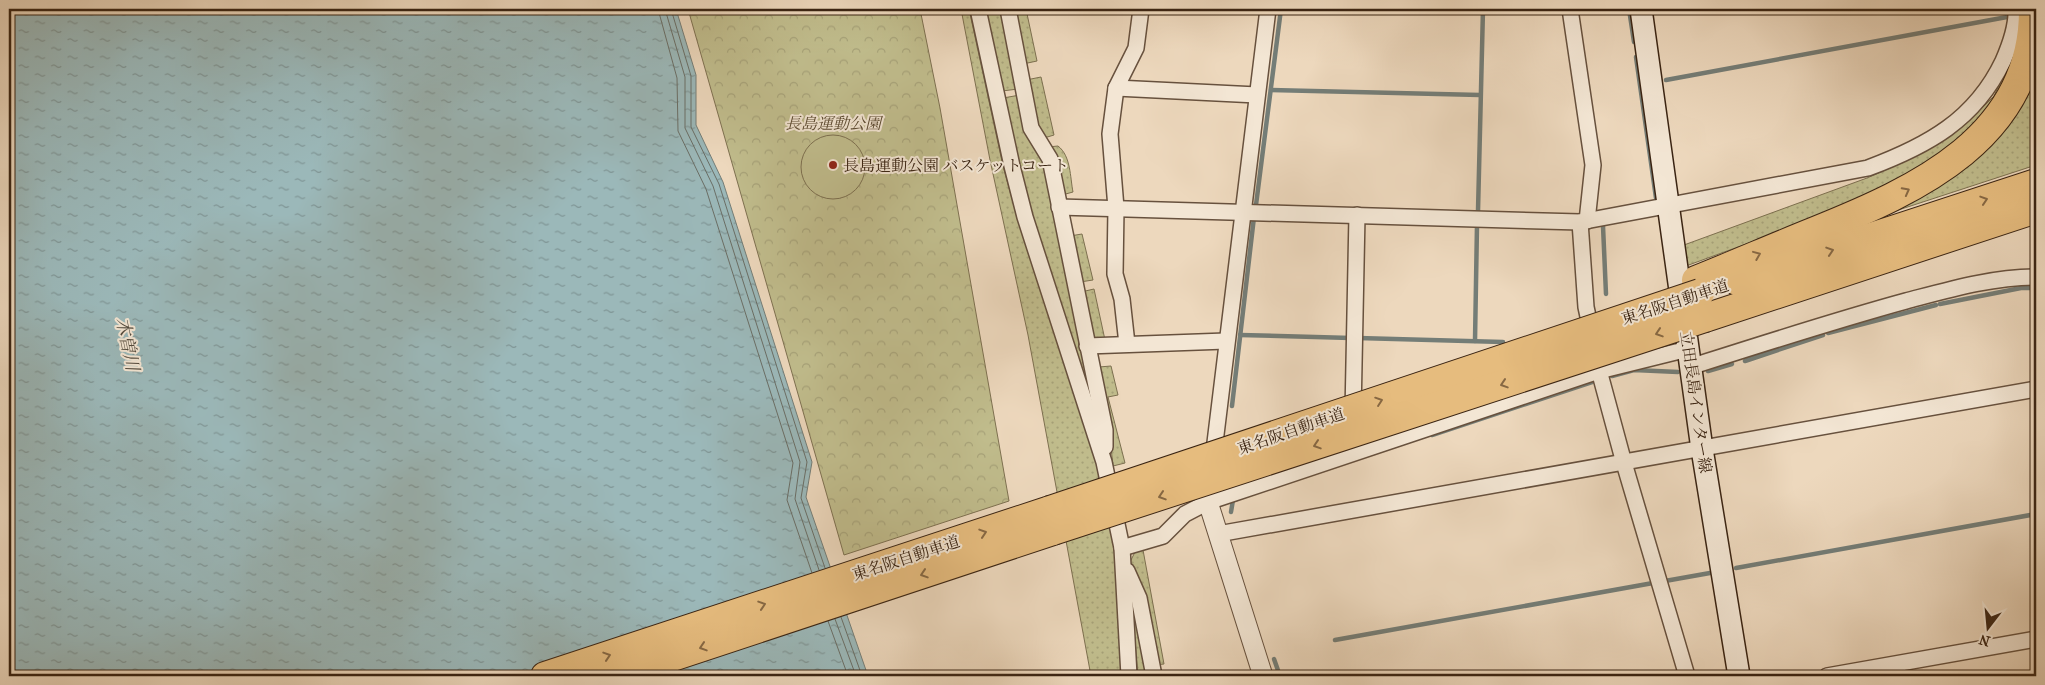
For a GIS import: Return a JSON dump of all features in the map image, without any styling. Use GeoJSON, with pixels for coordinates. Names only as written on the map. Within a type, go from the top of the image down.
{"type":"FeatureCollection","features":[{"type":"Feature","properties":{"kind":"highway"},"geometry":{"type":"LineString","coordinates":[[1700,297],[1937,173],[1961,155],[1986,130],[2010,97],[2021,75],[2029,53],[2033,26],[2033,9]]}},
{"type":"Feature","properties":{"kind":"highway","name":"東名阪自動車道"},"geometry":{"type":"LineString","coordinates":[[615,676],[1700,297],[2036,183]]}},
{"type":"Feature","properties":{"kind":"highway","name":"東名阪自動車道"},"geometry":{"type":"LineString","coordinates":[[544,676],[1240,448],[1523,351],[1700,297],[1838,275],[2036,209]]}},
{"type":"Feature","properties":{"kind":"highway"},"geometry":{"type":"LineString","coordinates":[[1838,275],[1888,264],[2036,216]]}},
{"type":"Feature","properties":{"kind":"main road","name":"立田長島インター線"},"geometry":{"type":"LineString","coordinates":[[1641,9],[1702,449],[1739,676]]}},
{"type":"Feature","properties":{"kind":"street"},"geometry":{"type":"LineString","coordinates":[[978,9],[1025,217],[1104,462],[1122,555],[1130,676]]}},
{"type":"Feature","properties":{"kind":"street"},"geometry":{"type":"LineString","coordinates":[[1008,9],[1031,128],[1050,159],[1105,430],[1104,462]]}},
{"type":"Feature","properties":{"kind":"street"},"geometry":{"type":"LineString","coordinates":[[1126,344],[1122,299],[1115,274],[1116,208],[1110,134],[1116,88],[1136,48],[1141,9]]}},
{"type":"Feature","properties":{"kind":"street"},"geometry":{"type":"LineString","coordinates":[[1264,676],[1208,502],[1226,341],[1268,9]]}},
{"type":"Feature","properties":{"kind":"street"},"geometry":{"type":"LineString","coordinates":[[1570,9],[1592,165],[1584,221],[1586,307],[1599,371],[1624,463],[1687,676]]}},
{"type":"Feature","properties":{"kind":"street"},"geometry":{"type":"LineString","coordinates":[[1059,207],[1584,221],[1868,168],[1898,157],[1938,136],[1960,119],[1988,87],[2010,44],[2016,9]]}},
{"type":"Feature","properties":{"kind":"street"},"geometry":{"type":"LineString","coordinates":[[1116,88],[1257,95]]}},
{"type":"Feature","properties":{"kind":"street"},"geometry":{"type":"LineString","coordinates":[[1352,454],[1357,215]]}},
{"type":"Feature","properties":{"kind":"street"},"geometry":{"type":"LineString","coordinates":[[1122,555],[1163,536],[1185,514],[1208,502],[1599,371],[1689,358],[1958,287],[2021,277],[2036,277]]}},
{"type":"Feature","properties":{"kind":"street"},"geometry":{"type":"LineString","coordinates":[[1087,346],[1226,341]]}},
{"type":"Feature","properties":{"kind":"street"},"geometry":{"type":"LineString","coordinates":[[1218,534],[2036,389]]}},
{"type":"Feature","properties":{"kind":"street"},"geometry":{"type":"LineString","coordinates":[[1122,555],[1139,598],[1154,676]]}},
{"type":"Feature","properties":{"kind":"street"},"geometry":{"type":"LineString","coordinates":[[1827,676],[2036,639]]}},
{"type":"Feature","properties":{"kind":"green space","name":"長島運動公園"},"geometry":{"type":"Polygon","coordinates":[[[688,9],[920,9],[940,108],[1009,501],[844,555],[688,9]]]}},
{"type":"Feature","properties":{"kind":"green space"},"geometry":{"type":"Polygon","coordinates":[[[961,9],[969,9],[1003,166],[1016,213],[1096,457],[1116,556],[1123,676],[1091,676],[1028,335],[990,160],[961,9]]]}},
{"type":"Feature","properties":{"kind":"green space"},"geometry":{"type":"Polygon","coordinates":[[[985,9],[1002,9],[1018,89],[1002,91],[985,9]]]}},
{"type":"Feature","properties":{"kind":"green space"},"geometry":{"type":"Polygon","coordinates":[[[1012,9],[1026,9],[1037,61],[1023,64],[1012,9]]]}},
{"type":"Feature","properties":{"kind":"green space"},"geometry":{"type":"Polygon","coordinates":[[[2036,47],[2036,165],[1828,233],[1943,175],[2036,47]]]}},
{"type":"Feature","properties":{"kind":"green space"},"geometry":{"type":"Polygon","coordinates":[[[2013,54],[2015,67],[1972,132],[1919,169],[1817,218],[1686,266],[1684,245],[1867,178],[1899,164],[1947,138],[1971,119],[1994,96],[2013,54]]]}},
{"type":"Feature","properties":{"kind":"green space"},"geometry":{"type":"Polygon","coordinates":[[[1041,77],[1054,135],[1044,138],[1034,121],[1026,80],[1041,77]]]}},
{"type":"Feature","properties":{"kind":"green space"},"geometry":{"type":"Polygon","coordinates":[[[1020,95],[1046,159],[1097,417],[1031,215],[1003,98],[1020,95]]]}},
{"type":"Feature","properties":{"kind":"green space","name":"長島運動公園 バスケットコート"},"geometry":{"type":"Polygon","coordinates":[[[833,135],[851,141],[859,149],[865,167],[859,185],[851,193],[833,199],[815,193],[807,185],[801,167],[807,149],[815,141],[833,135]]]}},
{"type":"Feature","properties":{"kind":"green space"},"geometry":{"type":"Polygon","coordinates":[[[1058,146],[1068,161],[1073,192],[1062,195],[1048,147],[1058,146]]]}},
{"type":"Feature","properties":{"kind":"green space"},"geometry":{"type":"Polygon","coordinates":[[[1082,234],[1093,280],[1080,282],[1070,236],[1082,234]]]}},
{"type":"Feature","properties":{"kind":"green space"},"geometry":{"type":"Polygon","coordinates":[[[1094,289],[1105,340],[1099,341],[1091,336],[1081,292],[1094,289]]]}},
{"type":"Feature","properties":{"kind":"green space"},"geometry":{"type":"Polygon","coordinates":[[[1111,366],[1118,395],[1108,397],[1125,463],[1113,466],[1099,367],[1111,366]]]}},
{"type":"Feature","properties":{"kind":"green space"},"geometry":{"type":"Polygon","coordinates":[[[1143,550],[1164,664],[1155,665],[1138,579],[1130,562],[1135,552],[1143,550]]]}},
{"type":"Feature","properties":{"kind":"green space"},"geometry":{"type":"Polygon","coordinates":[[[1131,594],[1147,676],[1138,676],[1131,594]]]}},
{"type":"Feature","properties":{"kind":"water","name":"木曽川"},"geometry":{"type":"Polygon","coordinates":[[[9,9],[676,9],[696,75],[696,125],[723,182],[812,462],[806,497],[868,676],[9,676],[9,9]]]}},
{"type":"Feature","properties":{"kind":"waterway"},"geometry":{"type":"LineString","coordinates":[[1256,205],[1281,9]]}},
{"type":"Feature","properties":{"kind":"waterway"},"geometry":{"type":"LineString","coordinates":[[1478,211],[1483,9]]}},
{"type":"Feature","properties":{"kind":"waterway"},"geometry":{"type":"LineString","coordinates":[[1629,9],[1634,42]]}},
{"type":"Feature","properties":{"kind":"waterway"},"geometry":{"type":"LineString","coordinates":[[1666,80],[2007,17],[2007,9]]}},
{"type":"Feature","properties":{"kind":"waterway"},"geometry":{"type":"LineString","coordinates":[[1636,57],[1656,198]]}},
{"type":"Feature","properties":{"kind":"waterway"},"geometry":{"type":"LineString","coordinates":[[1271,90],[1480,95]]}},
{"type":"Feature","properties":{"kind":"waterway"},"geometry":{"type":"LineString","coordinates":[[1232,406],[1254,217]]}},
{"type":"Feature","properties":{"kind":"waterway"},"geometry":{"type":"LineString","coordinates":[[1475,341],[1477,225],[1480,225]]}},
{"type":"Feature","properties":{"kind":"waterway"},"geometry":{"type":"LineString","coordinates":[[1603,226],[1606,294]]}},
{"type":"Feature","properties":{"kind":"waterway"},"geometry":{"type":"LineString","coordinates":[[1940,304],[2021,288],[2036,288]]}},
{"type":"Feature","properties":{"kind":"waterway"},"geometry":{"type":"LineString","coordinates":[[1828,333],[1936,305]]}},
{"type":"Feature","properties":{"kind":"waterway"},"geometry":{"type":"LineString","coordinates":[[1240,335],[1351,338]]}},
{"type":"Feature","properties":{"kind":"waterway"},"geometry":{"type":"LineString","coordinates":[[1745,361],[1823,335]]}},
{"type":"Feature","properties":{"kind":"waterway"},"geometry":{"type":"LineString","coordinates":[[1358,338],[1503,342]]}},
{"type":"Feature","properties":{"kind":"waterway"},"geometry":{"type":"LineString","coordinates":[[1708,371],[1732,364]]}},
{"type":"Feature","properties":{"kind":"waterway"},"geometry":{"type":"LineString","coordinates":[[1612,376],[1634,370],[1678,372]]}},
{"type":"Feature","properties":{"kind":"waterway"},"geometry":{"type":"LineString","coordinates":[[1432,435],[1592,382]]}},
{"type":"Feature","properties":{"kind":"waterway"},"geometry":{"type":"LineString","coordinates":[[1231,512],[1233,500],[1237,499]]}},
{"type":"Feature","properties":{"kind":"waterway"},"geometry":{"type":"LineString","coordinates":[[1736,568],[2036,514]]}},
{"type":"Feature","properties":{"kind":"waterway"},"geometry":{"type":"LineString","coordinates":[[1665,581],[1710,573]]}},
{"type":"Feature","properties":{"kind":"waterway"},"geometry":{"type":"LineString","coordinates":[[1335,640],[1653,583]]}},
{"type":"Feature","properties":{"kind":"waterway"},"geometry":{"type":"LineString","coordinates":[[1274,659],[1280,676]]}},
{"type":"Feature","properties":{"kind":"place","name":"長島運動公園 バスケットコート"},"geometry":{"type":"Point","coordinates":[833,165]}}]}
